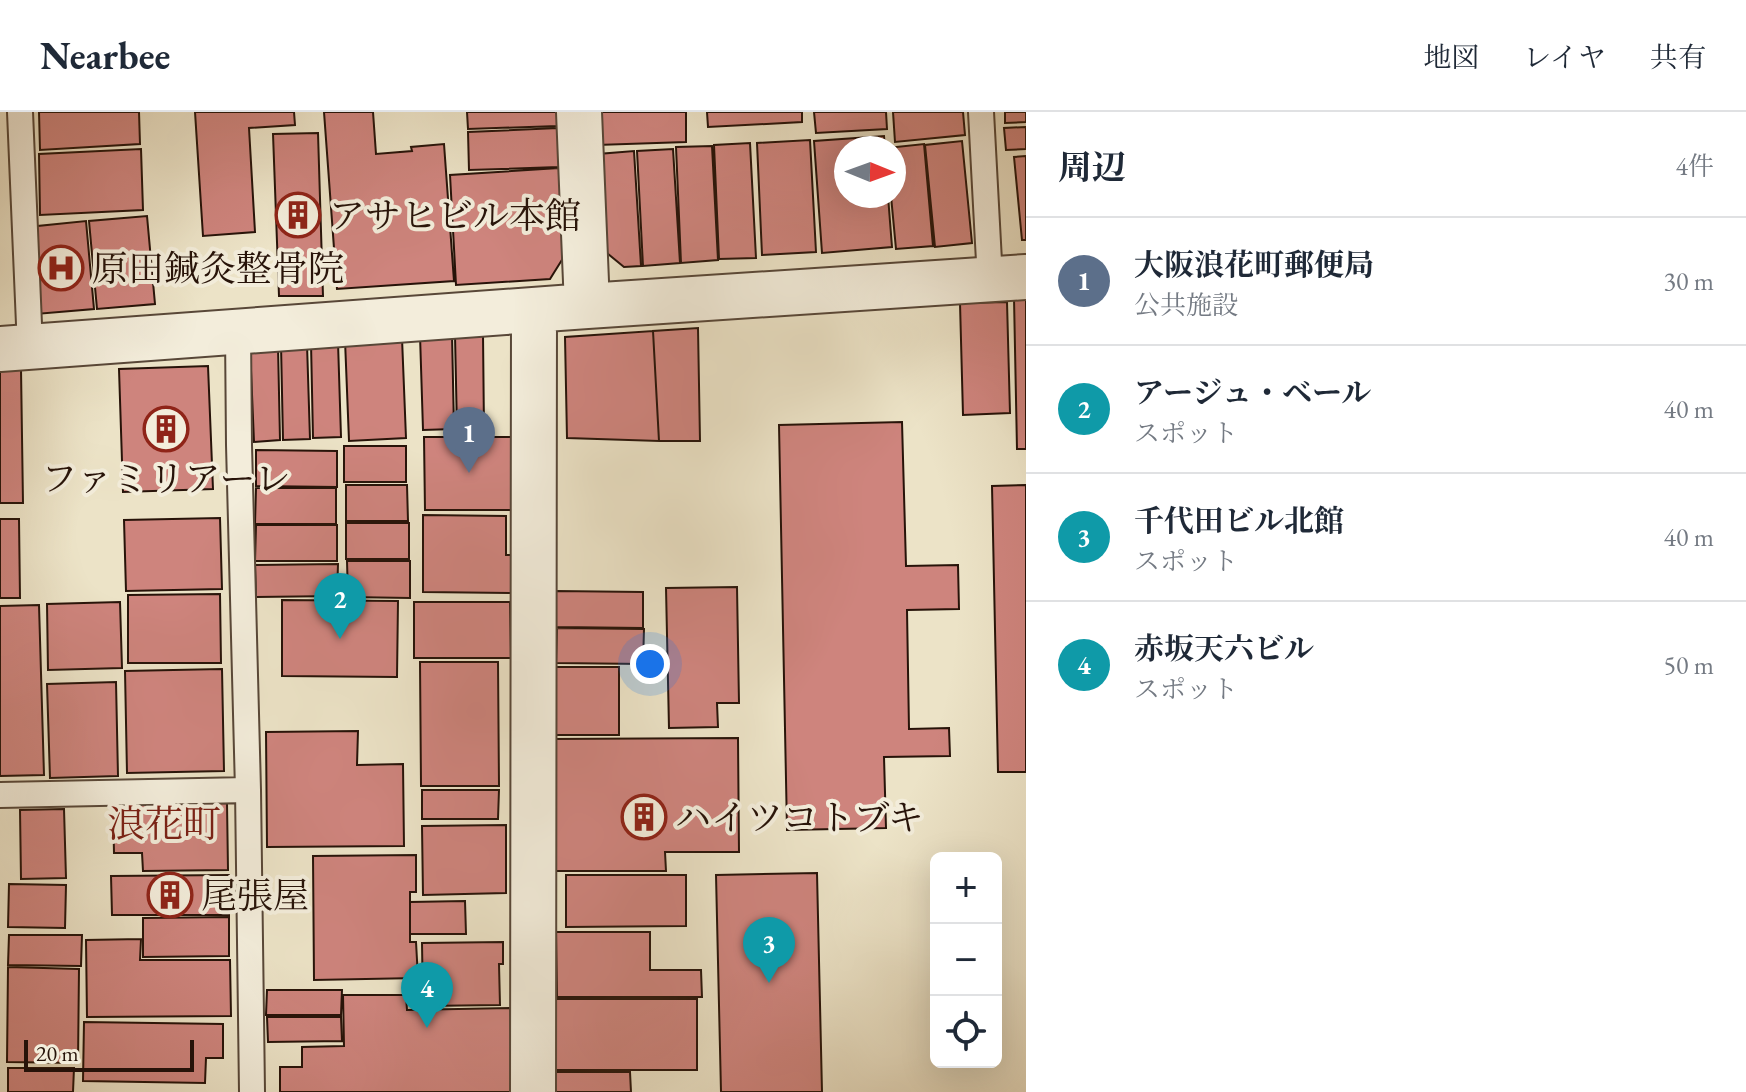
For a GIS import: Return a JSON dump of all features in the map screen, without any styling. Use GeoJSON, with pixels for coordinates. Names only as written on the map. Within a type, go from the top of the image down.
{"type":"FeatureCollection","features":[{"type":"Feature","properties":{"kind":"street"},"geometry":{"type":"LineString","coordinates":[[579,112],[587,306]]}},
{"type":"Feature","properties":{"kind":"street"},"geometry":{"type":"LineString","coordinates":[[15,348],[1008,278]]}},
{"type":"Feature","properties":{"kind":"street"},"geometry":{"type":"LineString","coordinates":[[533,1092],[534,311]]}},
{"type":"Feature","properties":{"kind":"lane"},"geometry":{"type":"LineString","coordinates":[[15,348],[20,112]]}},
{"type":"Feature","properties":{"kind":"lane"},"geometry":{"type":"LineString","coordinates":[[981,112],[1008,278]]}},
{"type":"Feature","properties":{"kind":"lane"},"geometry":{"type":"LineString","coordinates":[[238,332],[252,1092]]}},
{"type":"Feature","properties":{"kind":"lane"},"geometry":{"type":"LineString","coordinates":[[0,795],[248,790]]}},
{"type":"Feature","properties":{"kind":"building"},"geometry":{"type":"Polygon","coordinates":[[[39,112],[139,112],[140,144],[40,150],[39,112]]]}},
{"type":"Feature","properties":{"kind":"building"},"geometry":{"type":"Polygon","coordinates":[[[195,112],[294,112],[295,125],[249,128],[255,232],[203,236],[195,112]]]}},
{"type":"Feature","properties":{"kind":"building"},"geometry":{"type":"Polygon","coordinates":[[[324,112],[373,112],[376,154],[444,144],[454,281],[337,289],[324,112]]]}},
{"type":"Feature","properties":{"kind":"building"},"geometry":{"type":"Polygon","coordinates":[[[467,112],[557,112],[558,126],[468,129],[467,112]]]}},
{"type":"Feature","properties":{"kind":"building"},"geometry":{"type":"Polygon","coordinates":[[[596,112],[686,112],[686,142],[597,145],[596,112]]]}},
{"type":"Feature","properties":{"kind":"building"},"geometry":{"type":"Polygon","coordinates":[[[707,112],[802,112],[802,122],[708,127],[707,112]]]}},
{"type":"Feature","properties":{"kind":"building"},"geometry":{"type":"Polygon","coordinates":[[[814,112],[886,112],[887,129],[816,133],[814,112]]]}},
{"type":"Feature","properties":{"kind":"building"},"geometry":{"type":"Polygon","coordinates":[[[893,112],[963,112],[965,135],[906,141],[906,136],[895,136],[893,112]]]}},
{"type":"Feature","properties":{"kind":"building"},"geometry":{"type":"Polygon","coordinates":[[[1005,112],[1026,112],[1026,122],[1005,123],[1005,112]]]}},
{"type":"Feature","properties":{"kind":"building"},"geometry":{"type":"Polygon","coordinates":[[[1026,127],[1026,149],[1006,150],[1004,128],[1026,127]]]}},
{"type":"Feature","properties":{"kind":"building"},"geometry":{"type":"Polygon","coordinates":[[[558,128],[559,167],[469,170],[468,132],[558,128]]]}},
{"type":"Feature","properties":{"kind":"building","name":"アサヒビル本館"},"geometry":{"type":"Polygon","coordinates":[[[318,133],[323,296],[279,296],[273,134],[318,133]]]}},
{"type":"Feature","properties":{"kind":"building"},"geometry":{"type":"Polygon","coordinates":[[[810,140],[816,252],[762,255],[757,143],[810,140]]]}},
{"type":"Feature","properties":{"kind":"building"},"geometry":{"type":"Polygon","coordinates":[[[834,140],[834,208],[889,208],[892,247],[822,253],[814,141],[834,140]]]}},
{"type":"Feature","properties":{"kind":"building"},"geometry":{"type":"Polygon","coordinates":[[[962,141],[972,243],[935,247],[925,145],[962,141]]]}},
{"type":"Feature","properties":{"kind":"building"},"geometry":{"type":"Polygon","coordinates":[[[750,143],[756,258],[719,259],[714,145],[750,143]]]}},
{"type":"Feature","properties":{"kind":"building"},"geometry":{"type":"Polygon","coordinates":[[[924,144],[933,246],[896,249],[892,208],[906,208],[906,146],[924,144]]]}},
{"type":"Feature","properties":{"kind":"building"},"geometry":{"type":"Polygon","coordinates":[[[712,146],[718,260],[681,263],[676,147],[712,146]]]}},
{"type":"Feature","properties":{"kind":"building"},"geometry":{"type":"Polygon","coordinates":[[[141,149],[143,210],[40,215],[39,154],[141,149]]]}},
{"type":"Feature","properties":{"kind":"building"},"geometry":{"type":"Polygon","coordinates":[[[673,149],[680,263],[643,266],[637,151],[673,149]]]}},
{"type":"Feature","properties":{"kind":"building"},"geometry":{"type":"Polygon","coordinates":[[[634,151],[641,266],[624,267],[602,249],[598,154],[634,151]]]}},
{"type":"Feature","properties":{"kind":"building"},"geometry":{"type":"Polygon","coordinates":[[[1026,156],[1026,240],[1022,240],[1014,157],[1026,156]]]}},
{"type":"Feature","properties":{"kind":"building"},"geometry":{"type":"Polygon","coordinates":[[[559,168],[565,255],[550,279],[456,285],[450,175],[559,168]]]}},
{"type":"Feature","properties":{"kind":"building"},"geometry":{"type":"Polygon","coordinates":[[[147,216],[155,304],[97,309],[89,221],[147,216]]]}},
{"type":"Feature","properties":{"kind":"building","name":"原田鍼灸整骨院"},"geometry":{"type":"Polygon","coordinates":[[[86,221],[94,309],[36,314],[28,227],[86,221]]]}},
{"type":"Feature","properties":{"kind":"building"},"geometry":{"type":"Polygon","coordinates":[[[1014,298],[1026,298],[1026,449],[1017,449],[1014,298]]]}},
{"type":"Feature","properties":{"kind":"building"},"geometry":{"type":"Polygon","coordinates":[[[1007,302],[1010,413],[963,415],[960,303],[1007,302]]]}},
{"type":"Feature","properties":{"kind":"building"},"geometry":{"type":"Polygon","coordinates":[[[698,328],[700,441],[659,441],[653,331],[698,328]]]}},
{"type":"Feature","properties":{"kind":"building"},"geometry":{"type":"Polygon","coordinates":[[[653,331],[659,441],[567,438],[565,337],[653,331]]]}},
{"type":"Feature","properties":{"kind":"building"},"geometry":{"type":"Polygon","coordinates":[[[452,334],[454,429],[423,430],[420,335],[452,334]]]}},
{"type":"Feature","properties":{"kind":"building"},"geometry":{"type":"Polygon","coordinates":[[[483,334],[484,430],[457,430],[455,335],[483,334]]]}},
{"type":"Feature","properties":{"kind":"building"},"geometry":{"type":"Polygon","coordinates":[[[402,338],[406,438],[349,441],[345,340],[402,338]]]}},
{"type":"Feature","properties":{"kind":"building"},"geometry":{"type":"Polygon","coordinates":[[[338,342],[341,437],[313,438],[311,343],[338,342]]]}},
{"type":"Feature","properties":{"kind":"building"},"geometry":{"type":"Polygon","coordinates":[[[307,344],[310,439],[283,440],[281,345],[307,344]]]}},
{"type":"Feature","properties":{"kind":"building"},"geometry":{"type":"Polygon","coordinates":[[[278,346],[280,440],[254,442],[250,347],[278,346]]]}},
{"type":"Feature","properties":{"kind":"building","name":"ファミリアーレ"},"geometry":{"type":"Polygon","coordinates":[[[208,366],[213,489],[123,492],[119,369],[208,366]]]}},
{"type":"Feature","properties":{"kind":"building"},"geometry":{"type":"Polygon","coordinates":[[[0,369],[21,369],[23,503],[0,503],[0,369]]]}},
{"type":"Feature","properties":{"kind":"building"},"geometry":{"type":"Polygon","coordinates":[[[902,422],[906,566],[958,565],[959,609],[907,610],[909,729],[949,728],[950,756],[884,757],[886,828],[787,830],[779,425],[902,422]]]}},
{"type":"Feature","properties":{"kind":"building"},"geometry":{"type":"Polygon","coordinates":[[[424,437],[513,437],[513,510],[425,510],[424,437]]]}},
{"type":"Feature","properties":{"kind":"building"},"geometry":{"type":"Polygon","coordinates":[[[344,446],[406,446],[406,482],[344,482],[344,446]]]}},
{"type":"Feature","properties":{"kind":"building"},"geometry":{"type":"Polygon","coordinates":[[[256,450],[337,451],[337,487],[256,486],[256,450]]]}},
{"type":"Feature","properties":{"kind":"building"},"geometry":{"type":"Polygon","coordinates":[[[346,485],[407,485],[408,521],[346,521],[346,485]]]}},
{"type":"Feature","properties":{"kind":"building"},"geometry":{"type":"Polygon","coordinates":[[[1026,485],[1026,772],[998,772],[992,486],[1026,485]]]}},
{"type":"Feature","properties":{"kind":"building"},"geometry":{"type":"Polygon","coordinates":[[[256,488],[336,488],[336,524],[255,524],[256,488]]]}},
{"type":"Feature","properties":{"kind":"building"},"geometry":{"type":"Polygon","coordinates":[[[423,515],[506,516],[506,555],[511,555],[512,593],[423,592],[423,515]]]}},
{"type":"Feature","properties":{"kind":"building"},"geometry":{"type":"Polygon","coordinates":[[[220,518],[222,589],[126,591],[124,520],[220,518]]]}},
{"type":"Feature","properties":{"kind":"building"},"geometry":{"type":"Polygon","coordinates":[[[0,519],[19,519],[20,598],[0,598],[0,519]]]}},
{"type":"Feature","properties":{"kind":"building"},"geometry":{"type":"Polygon","coordinates":[[[346,523],[409,523],[409,559],[346,559],[346,523]]]}},
{"type":"Feature","properties":{"kind":"building"},"geometry":{"type":"Polygon","coordinates":[[[256,525],[337,525],[337,561],[255,561],[256,525]]]}},
{"type":"Feature","properties":{"kind":"building"},"geometry":{"type":"Polygon","coordinates":[[[347,561],[410,561],[410,598],[348,597],[347,561]]]}},
{"type":"Feature","properties":{"kind":"building"},"geometry":{"type":"Polygon","coordinates":[[[338,564],[337,596],[256,597],[255,565],[338,564]]]}},
{"type":"Feature","properties":{"kind":"building"},"geometry":{"type":"Polygon","coordinates":[[[737,587],[739,703],[717,703],[718,727],[669,728],[666,588],[737,587]]]}},
{"type":"Feature","properties":{"kind":"building"},"geometry":{"type":"Polygon","coordinates":[[[555,591],[643,592],[643,628],[556,627],[555,591]]]}},
{"type":"Feature","properties":{"kind":"building"},"geometry":{"type":"Polygon","coordinates":[[[220,594],[221,663],[128,663],[128,595],[220,594]]]}},
{"type":"Feature","properties":{"kind":"building"},"geometry":{"type":"Polygon","coordinates":[[[282,600],[398,601],[397,677],[282,676],[282,600]]]}},
{"type":"Feature","properties":{"kind":"building"},"geometry":{"type":"Polygon","coordinates":[[[120,602],[122,668],[48,670],[47,604],[120,602]]]}},
{"type":"Feature","properties":{"kind":"building"},"geometry":{"type":"Polygon","coordinates":[[[414,602],[510,602],[511,658],[414,658],[414,602]]]}},
{"type":"Feature","properties":{"kind":"building"},"geometry":{"type":"Polygon","coordinates":[[[39,605],[44,775],[0,776],[0,606],[39,605]]]}},
{"type":"Feature","properties":{"kind":"building"},"geometry":{"type":"Polygon","coordinates":[[[557,628],[644,629],[643,664],[556,663],[557,628]]]}},
{"type":"Feature","properties":{"kind":"building"},"geometry":{"type":"Polygon","coordinates":[[[420,662],[498,662],[499,786],[421,786],[420,662]]]}},
{"type":"Feature","properties":{"kind":"building"},"geometry":{"type":"Polygon","coordinates":[[[553,667],[619,667],[619,735],[553,735],[553,667]]]}},
{"type":"Feature","properties":{"kind":"building"},"geometry":{"type":"Polygon","coordinates":[[[222,669],[224,771],[127,773],[125,671],[222,669]]]}},
{"type":"Feature","properties":{"kind":"building"},"geometry":{"type":"Polygon","coordinates":[[[116,682],[118,776],[50,778],[47,684],[116,682]]]}},
{"type":"Feature","properties":{"kind":"building"},"geometry":{"type":"Polygon","coordinates":[[[358,731],[357,765],[403,764],[404,846],[267,847],[266,732],[358,731]]]}},
{"type":"Feature","properties":{"kind":"building","name":"ハイツコトブキ"},"geometry":{"type":"Polygon","coordinates":[[[738,738],[739,852],[665,852],[666,871],[549,871],[549,739],[738,738]]]}},
{"type":"Feature","properties":{"kind":"building"},"geometry":{"type":"Polygon","coordinates":[[[422,790],[499,790],[498,819],[422,819],[422,790]]]}},
{"type":"Feature","properties":{"kind":"building"},"geometry":{"type":"Polygon","coordinates":[[[227,803],[228,870],[143,871],[142,853],[114,853],[113,804],[227,803]]]}},
{"type":"Feature","properties":{"kind":"building"},"geometry":{"type":"Polygon","coordinates":[[[64,809],[66,878],[21,879],[20,810],[64,809]]]}},
{"type":"Feature","properties":{"kind":"building"},"geometry":{"type":"Polygon","coordinates":[[[506,825],[506,893],[423,895],[422,826],[506,825]]]}},
{"type":"Feature","properties":{"kind":"building"},"geometry":{"type":"Polygon","coordinates":[[[416,855],[416,892],[410,892],[410,942],[416,942],[418,978],[314,980],[313,856],[416,855]]]}},
{"type":"Feature","properties":{"kind":"building"},"geometry":{"type":"Polygon","coordinates":[[[817,873],[822,1092],[721,1092],[716,875],[817,873]]]}},
{"type":"Feature","properties":{"kind":"building","name":"尾張屋"},"geometry":{"type":"Polygon","coordinates":[[[229,875],[229,915],[112,915],[111,876],[229,875]]]}},
{"type":"Feature","properties":{"kind":"building"},"geometry":{"type":"Polygon","coordinates":[[[566,875],[686,875],[686,926],[566,927],[566,875]]]}},
{"type":"Feature","properties":{"kind":"building"},"geometry":{"type":"Polygon","coordinates":[[[9,884],[66,885],[65,928],[8,927],[9,884]]]}},
{"type":"Feature","properties":{"kind":"building"},"geometry":{"type":"Polygon","coordinates":[[[465,901],[466,934],[410,934],[410,902],[465,901]]]}},
{"type":"Feature","properties":{"kind":"building"},"geometry":{"type":"Polygon","coordinates":[[[229,917],[229,956],[143,957],[143,918],[229,917]]]}},
{"type":"Feature","properties":{"kind":"building"},"geometry":{"type":"Polygon","coordinates":[[[556,932],[650,932],[650,970],[701,970],[702,997],[557,997],[556,932]]]}},
{"type":"Feature","properties":{"kind":"building"},"geometry":{"type":"Polygon","coordinates":[[[9,935],[82,935],[81,966],[8,965],[9,935]]]}},
{"type":"Feature","properties":{"kind":"building"},"geometry":{"type":"Polygon","coordinates":[[[141,939],[140,960],[230,960],[231,1016],[87,1017],[86,940],[141,939]]]}},
{"type":"Feature","properties":{"kind":"building"},"geometry":{"type":"Polygon","coordinates":[[[503,942],[503,964],[499,964],[500,1005],[423,1006],[422,943],[503,942]]]}},
{"type":"Feature","properties":{"kind":"building"},"geometry":{"type":"Polygon","coordinates":[[[8,967],[79,969],[78,1063],[7,1062],[8,967]]]}},
{"type":"Feature","properties":{"kind":"building"},"geometry":{"type":"Polygon","coordinates":[[[267,990],[342,990],[341,1015],[266,1015],[267,990]]]}},
{"type":"Feature","properties":{"kind":"building"},"geometry":{"type":"Polygon","coordinates":[[[343,995],[406,995],[407,1010],[510,1008],[512,1092],[280,1092],[280,1067],[302,1067],[302,1047],[344,1046],[343,995]]]}},
{"type":"Feature","properties":{"kind":"building"},"geometry":{"type":"Polygon","coordinates":[[[554,999],[697,999],[697,1070],[555,1070],[554,999]]]}},
{"type":"Feature","properties":{"kind":"building"},"geometry":{"type":"Polygon","coordinates":[[[267,1017],[341,1017],[342,1041],[268,1042],[267,1017]]]}},
{"type":"Feature","properties":{"kind":"building"},"geometry":{"type":"Polygon","coordinates":[[[84,1022],[223,1024],[223,1058],[206,1058],[205,1083],[83,1081],[84,1022]]]}},
{"type":"Feature","properties":{"kind":"building"},"geometry":{"type":"Polygon","coordinates":[[[8,1068],[74,1068],[73,1092],[8,1092],[8,1068]]]}},
{"type":"Feature","properties":{"kind":"building"},"geometry":{"type":"Polygon","coordinates":[[[555,1072],[630,1072],[631,1092],[555,1092],[555,1072]]]}},
{"type":"Feature","properties":{"kind":"place","name":"アサヒビル本館"},"geometry":{"type":"Point","coordinates":[298,215]}},
{"type":"Feature","properties":{"kind":"place","name":"原田鍼灸整骨院"},"geometry":{"type":"Point","coordinates":[61,268]}},
{"type":"Feature","properties":{"kind":"place","name":"ファミリアーレ"},"geometry":{"type":"Point","coordinates":[166,429]}},
{"type":"Feature","properties":{"kind":"place","name":"大阪浪花町郵便局"},"geometry":{"type":"Point","coordinates":[469,473]}},
{"type":"Feature","properties":{"kind":"place","name":"アージュ・ベール"},"geometry":{"type":"Point","coordinates":[340,639]}},
{"type":"Feature","properties":{"kind":"place","name":"ハイツコトブキ"},"geometry":{"type":"Point","coordinates":[644,817]}},
{"type":"Feature","properties":{"kind":"place","name":"尾張屋"},"geometry":{"type":"Point","coordinates":[170,895]}},
{"type":"Feature","properties":{"kind":"place","name":"千代田ビル北館"},"geometry":{"type":"Point","coordinates":[769,983]}},
{"type":"Feature","properties":{"kind":"place","name":"赤坂天六ビル"},"geometry":{"type":"Point","coordinates":[427,1028]}},
{"type":"Feature","properties":{"kind":"district","name":"浪花町"},"geometry":{"type":"Point","coordinates":[164,824]}}]}
